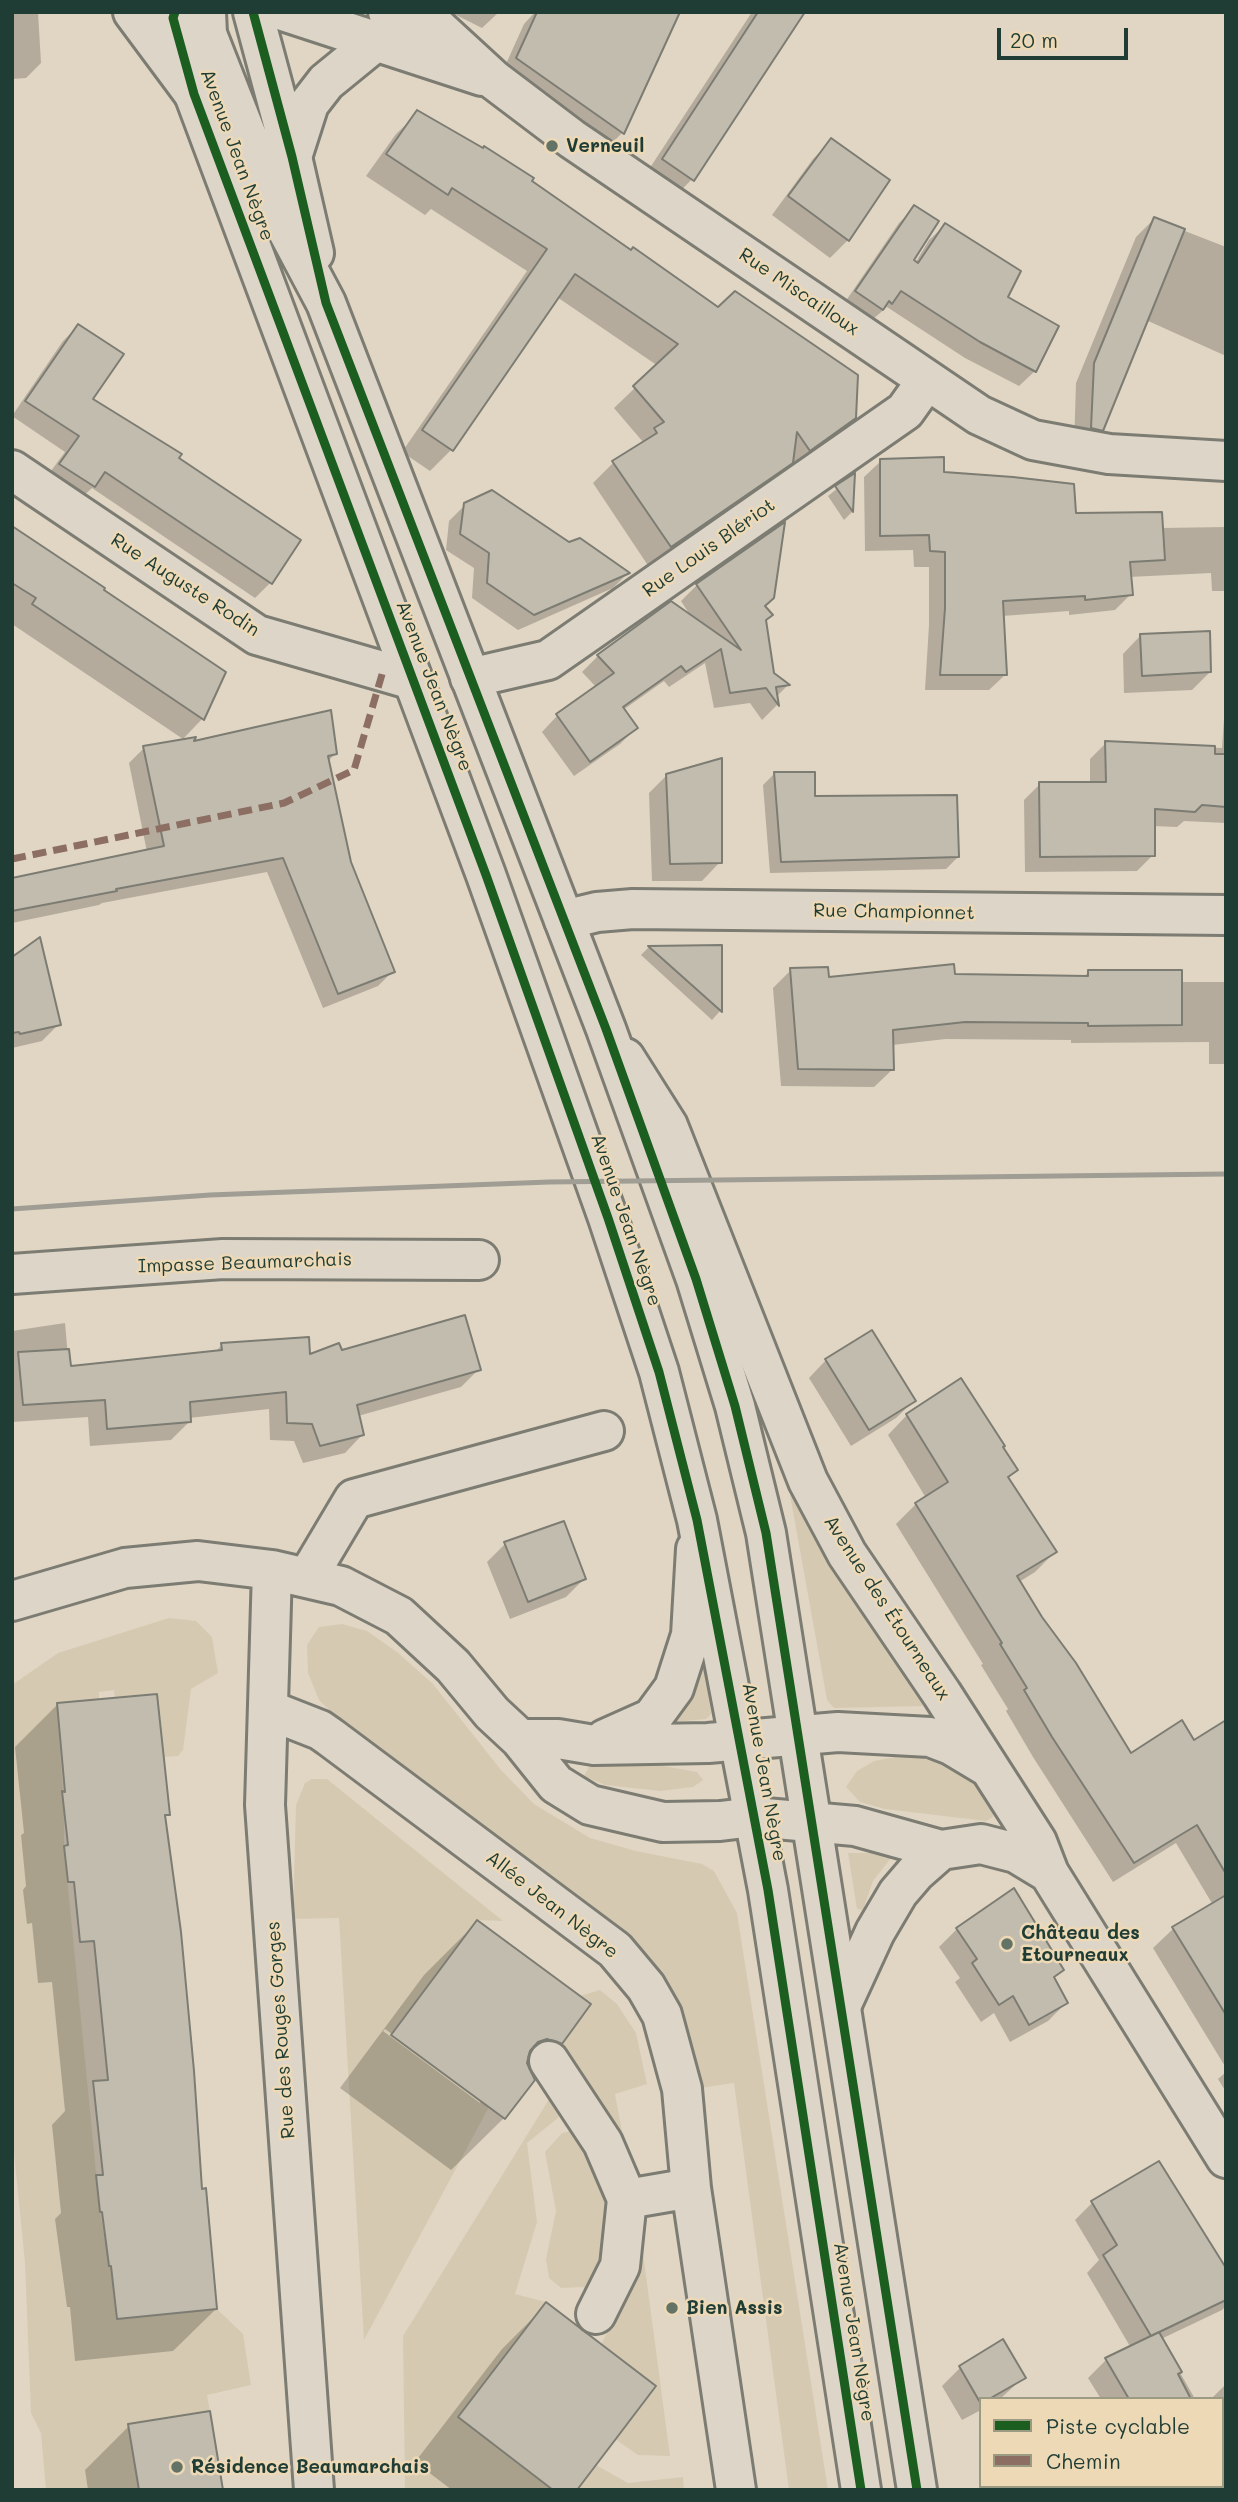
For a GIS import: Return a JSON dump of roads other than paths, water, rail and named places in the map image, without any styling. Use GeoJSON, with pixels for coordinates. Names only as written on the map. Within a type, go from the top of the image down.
{"type":"FeatureCollection","features":[{"type":"Feature","properties":{"kind":"street"},"geometry":{"type":"LineString","coordinates":[[133,12],[194,94]]}},
{"type":"Feature","properties":{"kind":"street","name":"Avenue Jean Nègre"},"geometry":{"type":"LineString","coordinates":[[175,12],[173,18],[194,94],[486,875],[608,1218],[659,1372],[697,1520],[768,1890],[861,2490]]}},
{"type":"Feature","properties":{"kind":"street","name":"Avenue Jean Nègre"},"geometry":{"type":"LineString","coordinates":[[206,12],[207,34],[274,205],[326,303],[607,1029],[695,1279],[735,1406],[766,1533],[917,2490]]}},
{"type":"Feature","properties":{"kind":"street","name":"Avenue Jean Nègre"},"geometry":{"type":"LineString","coordinates":[[253,12],[292,157],[326,303]]}},
{"type":"Feature","properties":{"kind":"street"},"geometry":{"type":"LineString","coordinates":[[286,12],[382,27],[455,44]]}},
{"type":"Feature","properties":{"kind":"street","name":"Rue Miscailloux"},"geometry":{"type":"LineString","coordinates":[[420,12],[494,80],[572,139],[979,415],[1033,440],[1110,454],[1226,461]]}},
{"type":"Feature","properties":{"kind":"street"},"geometry":{"type":"LineString","coordinates":[[292,157],[309,104],[326,82],[382,27]]}},
{"type":"Feature","properties":{"kind":"street"},"geometry":{"type":"LineString","coordinates":[[382,27],[494,80]]}},
{"type":"Feature","properties":{"kind":"street","name":"Rue Louis Blériot"},"geometry":{"type":"LineString","coordinates":[[470,678],[548,660],[905,411],[927,380]]}},
{"type":"Feature","properties":{"kind":"street","name":"Rue Auguste Rodin"},"geometry":{"type":"LineString","coordinates":[[12,470],[257,635],[413,680]]}},
{"type":"Feature","properties":{"kind":"street","name":"Rue Championnet"},"geometry":{"type":"LineString","coordinates":[[564,920],[597,912],[633,909],[1226,915]]}},
{"type":"Feature","properties":{"kind":"street","name":"Avenue des Étourneaux"},"geometry":{"type":"LineString","coordinates":[[607,1029],[667,1126],[808,1481],[847,1553],[1037,1842],[1049,1873],[1226,2158]]}},
{"type":"Feature","properties":{"kind":"street","name":"Impasse Beaumarchais"},"geometry":{"type":"LineString","coordinates":[[12,1274],[223,1259],[479,1260]]}},
{"type":"Feature","properties":{"kind":"street"},"geometry":{"type":"LineString","coordinates":[[289,1574],[354,1499],[604,1431]]}},
{"type":"Feature","properties":{"kind":"street"},"geometry":{"type":"LineString","coordinates":[[594,1745],[652,1718],[674,1688],[691,1634],[697,1520]]}},
{"type":"Feature","properties":{"kind":"street"},"geometry":{"type":"LineString","coordinates":[[12,1601],[125,1568],[198,1561],[289,1574],[341,1586],[399,1616],[453,1666],[492,1713],[520,1739],[556,1784],[590,1805],[663,1822],[720,1821],[754,1817],[855,1826],[941,1850],[981,1844],[1016,1853],[1049,1873]]}},
{"type":"Feature","properties":{"kind":"street","name":"Rue des Rouges Gorges"},"geometry":{"type":"LineString","coordinates":[[289,1574],[269,1710],[265,1805],[314,2490]]}},
{"type":"Feature","properties":{"kind":"street","name":"Allée Jean Nègre"},"geometry":{"type":"LineString","coordinates":[[269,1710],[320,1730],[615,1950],[646,1987],[662,2015],[682,2089],[691,2188],[736,2490]]}},
{"type":"Feature","properties":{"kind":"street"},"geometry":{"type":"LineString","coordinates":[[520,1739],[558,1739],[594,1745],[708,1743],[838,1732],[930,1737],[951,1745],[989,1768]]}},
{"type":"Feature","properties":{"kind":"street"},"geometry":{"type":"LineString","coordinates":[[841,2006],[875,1932],[898,1893],[916,1872],[941,1850]]}},
{"type":"Feature","properties":{"kind":"street"},"geometry":{"type":"LineString","coordinates":[[549,2061],[603,2143],[628,2199],[620,2266],[596,2314]]}},
{"type":"Feature","properties":{"kind":"street"},"geometry":{"type":"LineString","coordinates":[[628,2199],[691,2188]]}},
{"type":"Feature","properties":{"kind":"railway"},"geometry":{"type":"LineString","coordinates":[[12,1209],[210,1195],[549,1182],[1226,1174]]}},
{"type":"Feature","properties":{"kind":"place","name":"Verneuil"},"geometry":{"type":"Point","coordinates":[552,146]}},
{"type":"Feature","properties":{"kind":"place","name":"Château des Etourneaux"},"geometry":{"type":"Point","coordinates":[1007,1944]}},
{"type":"Feature","properties":{"kind":"place","name":"Bien Assis"},"geometry":{"type":"Point","coordinates":[672,2308]}},
{"type":"Feature","properties":{"kind":"place","name":"Résidence Beaumarchais"},"geometry":{"type":"Point","coordinates":[177,2467]}}]}
